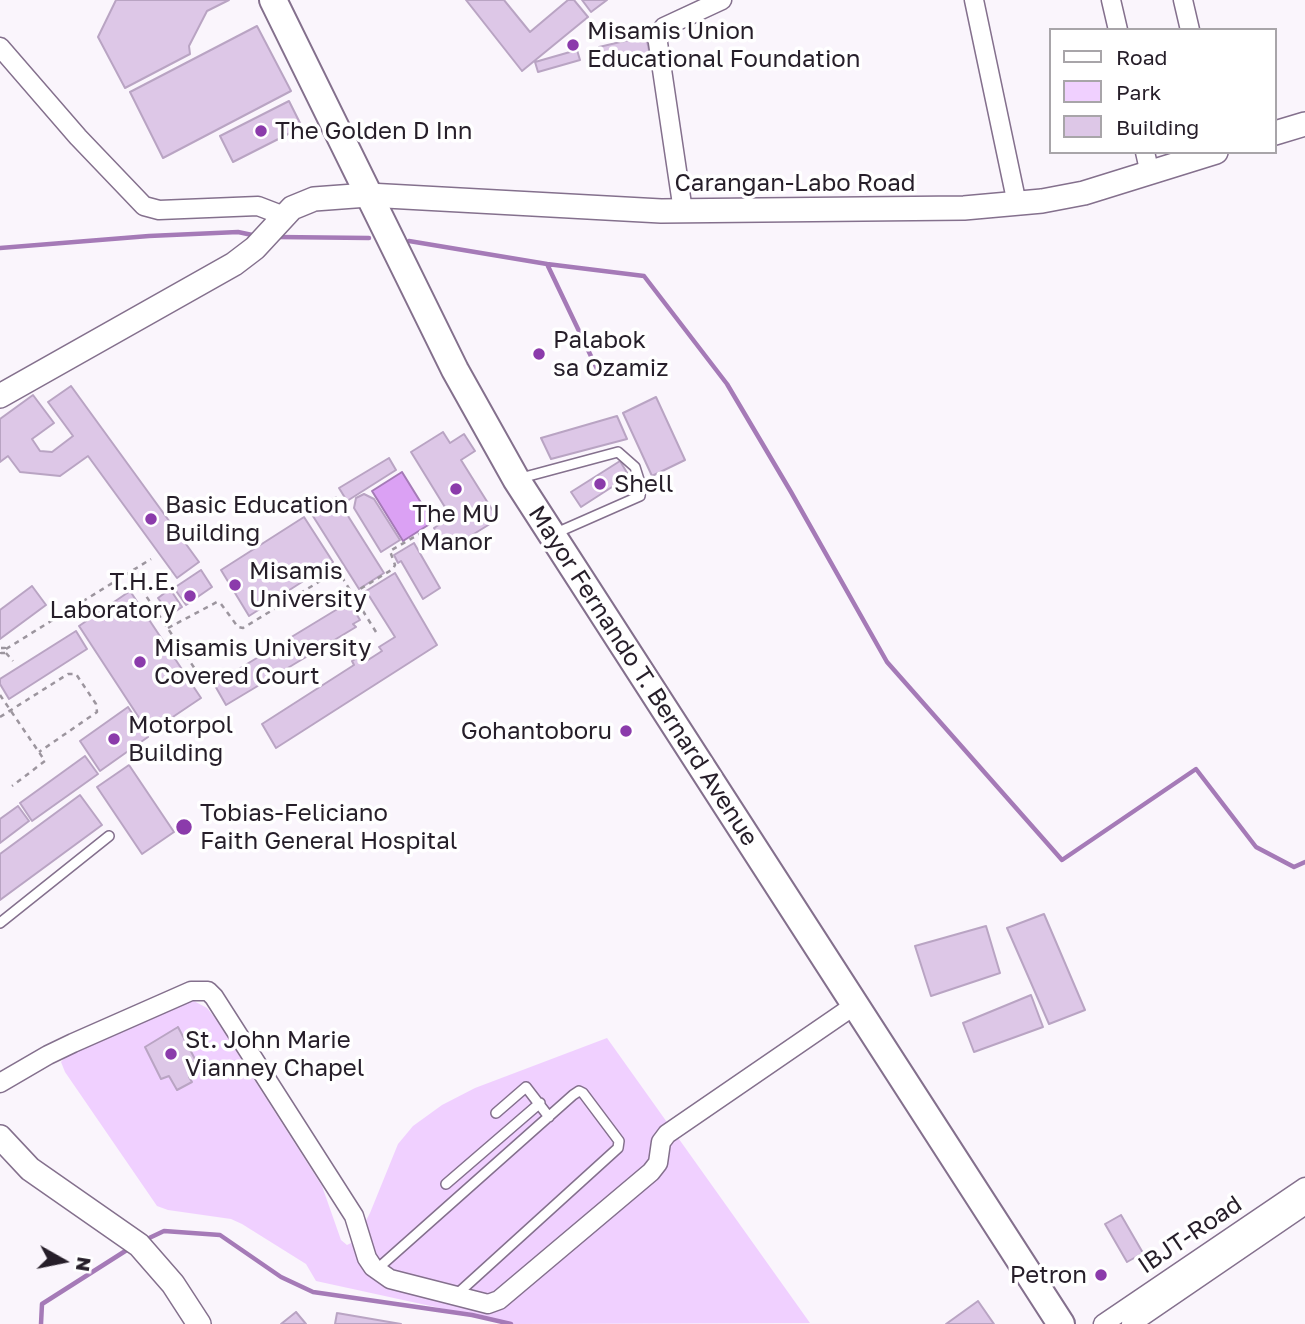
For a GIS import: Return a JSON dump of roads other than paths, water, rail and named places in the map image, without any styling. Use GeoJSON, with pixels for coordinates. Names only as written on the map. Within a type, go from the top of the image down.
{"type":"FeatureCollection","features":[{"type":"Feature","properties":{"kind":"main road","name":"Mayor Fernando T. Bernard Avenue"},"geometry":{"type":"LineString","coordinates":[[278,2],[368,195],[474,408],[516,479],[1061,1324]]}},
{"type":"Feature","properties":{"kind":"street"},"geometry":{"type":"LineString","coordinates":[[683,211],[657,36],[664,27],[722,0]]}},
{"type":"Feature","properties":{"kind":"street"},"geometry":{"type":"LineString","coordinates":[[974,0],[1017,204]]}},
{"type":"Feature","properties":{"kind":"street"},"geometry":{"type":"LineString","coordinates":[[1111,0],[1118,28]]}},
{"type":"Feature","properties":{"kind":"street"},"geometry":{"type":"LineString","coordinates":[[1183,0],[1190,28]]}},
{"type":"Feature","properties":{"kind":"street"},"geometry":{"type":"LineString","coordinates":[[0,47],[78,137],[144,206],[159,210],[258,206],[284,216]]}},
{"type":"Feature","properties":{"kind":"street"},"geometry":{"type":"LineString","coordinates":[[1277,132],[1305,124]]}},
{"type":"Feature","properties":{"kind":"street","name":"Carangan-Labo Road"},"geometry":{"type":"LineString","coordinates":[[0,396],[234,264],[255,248],[284,216],[303,202],[314,199],[368,195],[683,211],[950,208],[1017,204],[1084,193],[1147,163],[1203,154]]}},
{"type":"Feature","properties":{"kind":"street"},"geometry":{"type":"LineString","coordinates":[[0,1083],[73,1043],[191,991],[208,991],[355,1216],[367,1258],[376,1270],[390,1279],[488,1304],[499,1300],[651,1172],[657,1163],[661,1142],[667,1134],[855,1005]]}},
{"type":"Feature","properties":{"kind":"street"},"geometry":{"type":"LineString","coordinates":[[0,1137],[30,1169],[139,1245],[173,1284],[199,1324]]}},
{"type":"Feature","properties":{"kind":"street","name":"IBJT-Road"},"geometry":{"type":"LineString","coordinates":[[1128,1319],[1305,1187]]}},
{"type":"Feature","properties":{"kind":"street","name":"IBJT-Road"},"geometry":{"type":"LineString","coordinates":[[1103,1324],[1128,1319],[1305,1205]]}},
{"type":"Feature","properties":{"kind":"lane"},"geometry":{"type":"LineString","coordinates":[[516,479],[618,452],[635,467],[641,486],[640,496],[552,535]]}},
{"type":"Feature","properties":{"kind":"lane"},"geometry":{"type":"LineString","coordinates":[[0,923],[109,836]]}},
{"type":"Feature","properties":{"kind":"lane"},"geometry":{"type":"LineString","coordinates":[[496,1113],[526,1087],[549,1117]]}},
{"type":"Feature","properties":{"kind":"lane"},"geometry":{"type":"LineString","coordinates":[[376,1270],[576,1093],[582,1091],[619,1142],[618,1148],[454,1296]]}},
{"type":"Feature","properties":{"kind":"lane"},"geometry":{"type":"LineString","coordinates":[[446,1184],[540,1104]]}},
{"type":"Feature","properties":{"kind":"waterway"},"geometry":{"type":"LineString","coordinates":[[0,248],[149,236],[238,232],[257,236]]}},
{"type":"Feature","properties":{"kind":"waterway"},"geometry":{"type":"LineString","coordinates":[[277,237],[369,238]]}},
{"type":"Feature","properties":{"kind":"waterway"},"geometry":{"type":"LineString","coordinates":[[409,241],[547,264],[599,373]]}},
{"type":"Feature","properties":{"kind":"waterway"},"geometry":{"type":"LineString","coordinates":[[547,264],[644,276],[727,384],[887,662],[1062,860],[1196,769],[1256,847],[1294,867],[1305,862]]}},
{"type":"Feature","properties":{"kind":"waterway"},"geometry":{"type":"LineString","coordinates":[[145,1240],[164,1231],[220,1235],[281,1277],[313,1292],[472,1315],[511,1324]]}},
{"type":"Feature","properties":{"kind":"waterway"},"geometry":{"type":"LineString","coordinates":[[41,1324],[42,1304],[130,1248]]}},
{"type":"Feature","properties":{"kind":"place","name":"Misamis Union Educational Foundation"},"geometry":{"type":"Point","coordinates":[573,45]}},
{"type":"Feature","properties":{"kind":"place","name":"The Golden D Inn"},"geometry":{"type":"Point","coordinates":[261,131]}},
{"type":"Feature","properties":{"kind":"place","name":"Palabok sa Ozamiz"},"geometry":{"type":"Point","coordinates":[539,354]}},
{"type":"Feature","properties":{"kind":"place","name":"Shell"},"geometry":{"type":"Point","coordinates":[600,484]}},
{"type":"Feature","properties":{"kind":"place","name":"The MU Manor"},"geometry":{"type":"Point","coordinates":[456,489]}},
{"type":"Feature","properties":{"kind":"place","name":"Basic Education Building"},"geometry":{"type":"Point","coordinates":[151,519]}},
{"type":"Feature","properties":{"kind":"place","name":"Misamis University"},"geometry":{"type":"Point","coordinates":[235,585]}},
{"type":"Feature","properties":{"kind":"place","name":"T.H.E. Laboratory"},"geometry":{"type":"Point","coordinates":[190,596]}},
{"type":"Feature","properties":{"kind":"place","name":"Misamis University Covered Court"},"geometry":{"type":"Point","coordinates":[140,662]}},
{"type":"Feature","properties":{"kind":"place","name":"Gohantoboru"},"geometry":{"type":"Point","coordinates":[626,731]}},
{"type":"Feature","properties":{"kind":"place","name":"Motorpol Building"},"geometry":{"type":"Point","coordinates":[114,739]}},
{"type":"Feature","properties":{"kind":"place","name":"Tobias-Feliciano Faith General Hospital"},"geometry":{"type":"Point","coordinates":[184,827]}},
{"type":"Feature","properties":{"kind":"place","name":"St. John Marie Vianney Chapel"},"geometry":{"type":"Point","coordinates":[171,1054]}},
{"type":"Feature","properties":{"kind":"place","name":"Petron"},"geometry":{"type":"Point","coordinates":[1101,1275]}}]}
